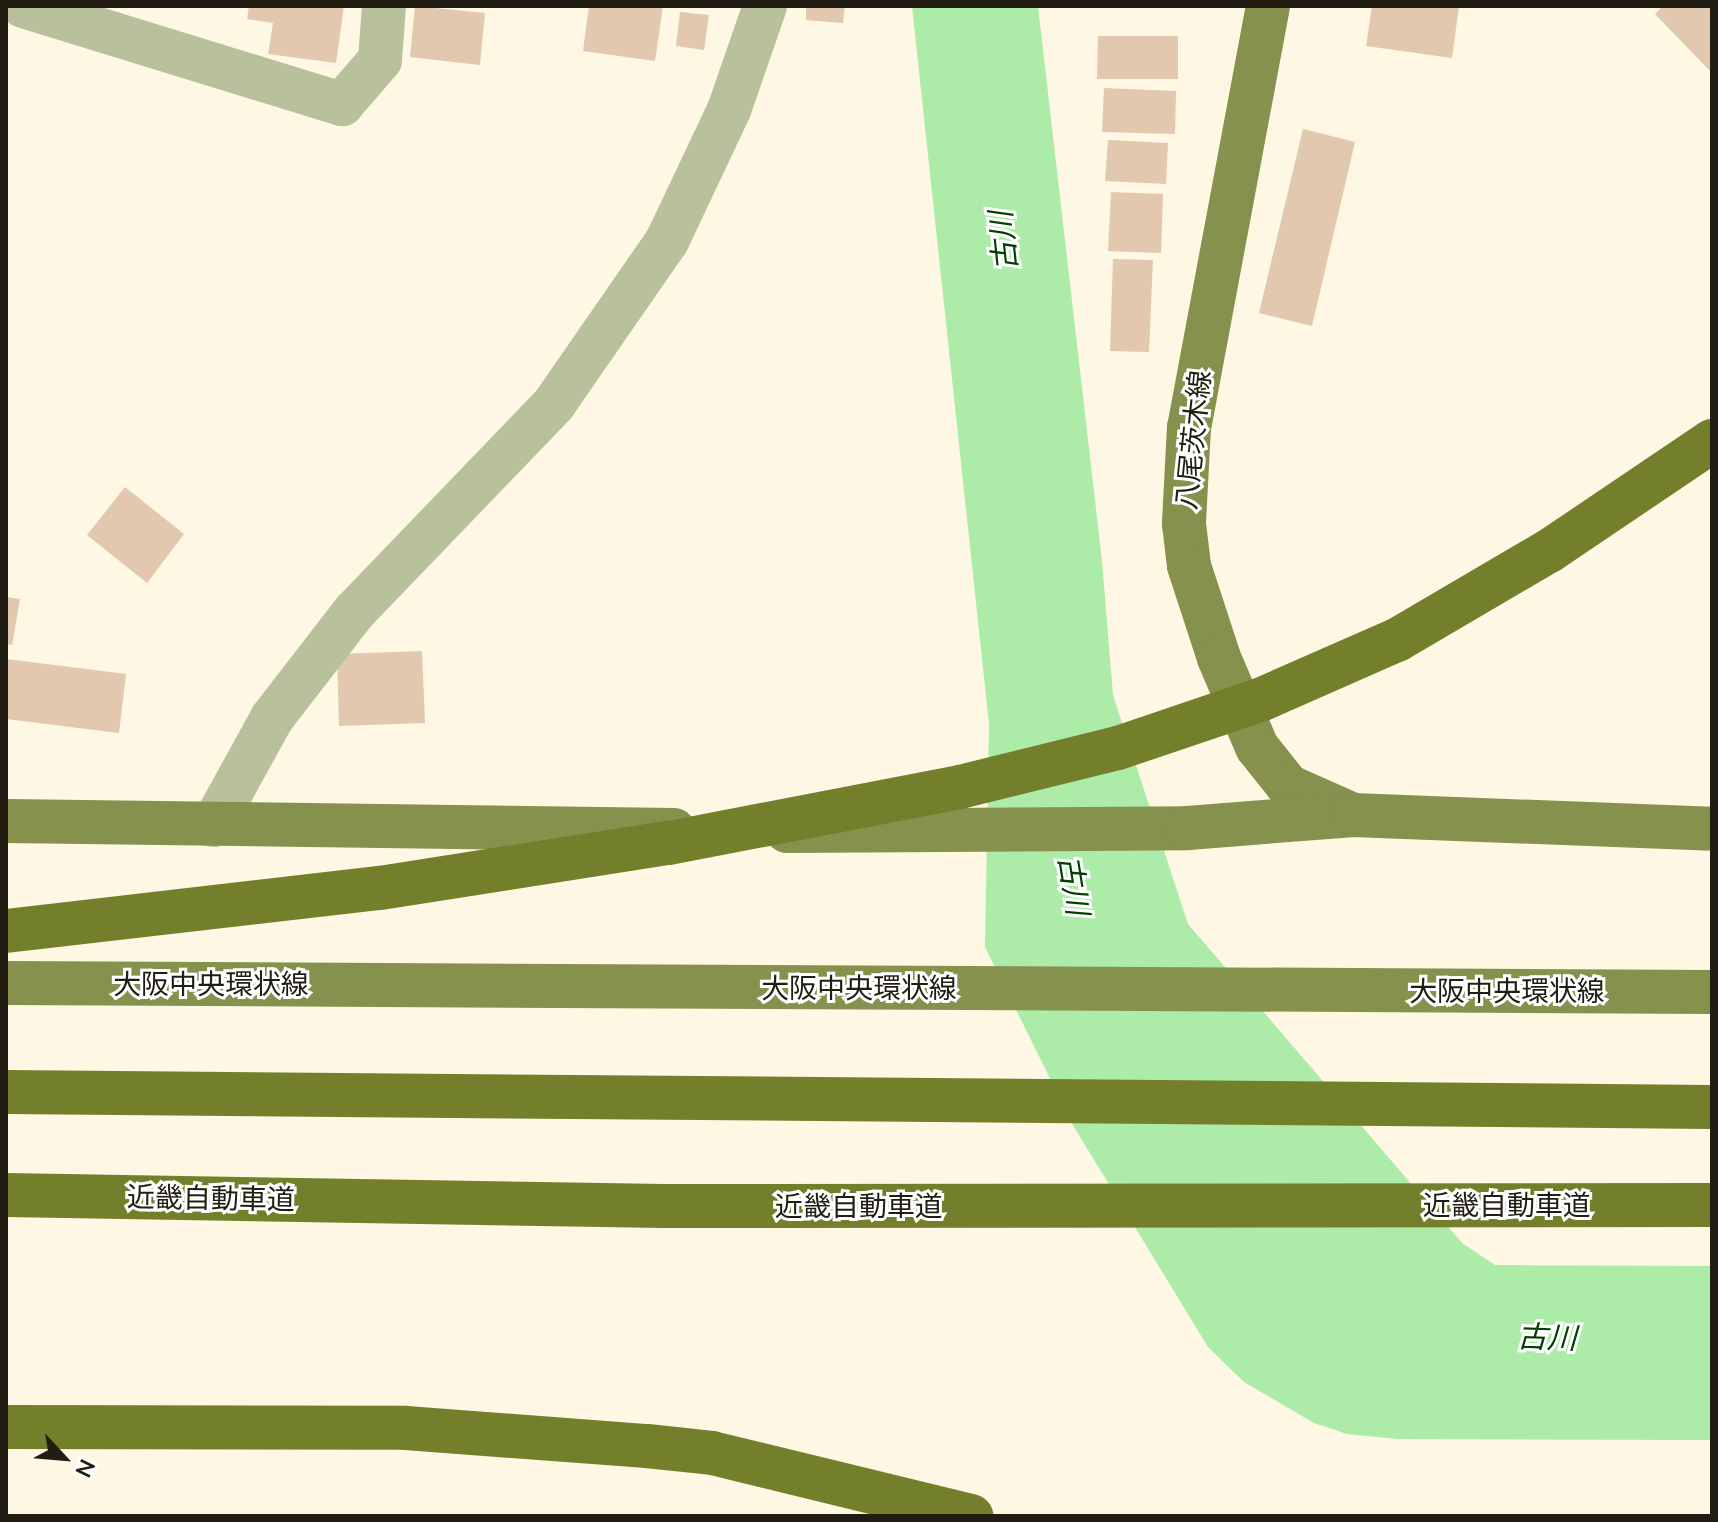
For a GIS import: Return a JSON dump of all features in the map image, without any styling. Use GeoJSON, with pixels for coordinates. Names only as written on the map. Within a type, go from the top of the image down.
{"type":"FeatureCollection","features":[{"type":"Feature","properties":{"kind":"highway"},"geometry":{"type":"LineString","coordinates":[[6,931],[380,888],[669,843],[960,787],[1118,748],[1260,700],[1397,640],[1549,551],[1712,441]]}},
{"type":"Feature","properties":{"kind":"highway"},"geometry":{"type":"LineString","coordinates":[[6,1092],[1712,1107]]}},
{"type":"Feature","properties":{"kind":"highway","name":"近畿自動車道"},"geometry":{"type":"LineString","coordinates":[[6,1195],[664,1206],[1712,1205]]}},
{"type":"Feature","properties":{"kind":"highway"},"geometry":{"type":"LineString","coordinates":[[6,1427],[406,1428],[647,1446],[712,1453],[971,1516]]}},
{"type":"Feature","properties":{"kind":"main road","name":"八尾茨木線"},"geometry":{"type":"LineString","coordinates":[[1268,6],[1189,427],[1184,524],[1189,566],[1210,631],[1257,747],[1288,786],[1353,815]]}},
{"type":"Feature","properties":{"kind":"main road"},"geometry":{"type":"LineString","coordinates":[[6,821],[948,833],[1188,828],[1353,815],[1712,829]]}},
{"type":"Feature","properties":{"kind":"main road","name":"大阪中央環状線"},"geometry":{"type":"LineString","coordinates":[[6,983],[1712,992]]}},
{"type":"Feature","properties":{"kind":"street"},"geometry":{"type":"LineString","coordinates":[[23,6],[342,104],[380,60],[384,6]]}},
{"type":"Feature","properties":{"kind":"street"},"geometry":{"type":"LineString","coordinates":[[213,825],[272,718],[354,612],[554,404],[667,241],[729,110],[765,6]]}},
{"type":"Feature","properties":{"kind":"water","name":"古川"},"geometry":{"type":"Polygon","coordinates":[[[912,6],[1038,6],[1102,561],[1113,695],[1188,924],[1462,1243],[1495,1265],[1712,1266],[1712,1440],[1398,1439],[1347,1434],[1314,1423],[1244,1382],[1208,1347],[1074,1127],[985,947],[989,724],[912,6]]]}},
{"type":"Feature","properties":{"kind":"building"},"geometry":{"type":"Polygon","coordinates":[[[249,6],[344,6],[336,63],[268,54],[273,23],[247,19],[249,6]]]}},
{"type":"Feature","properties":{"kind":"building"},"geometry":{"type":"Polygon","coordinates":[[[415,6],[485,13],[480,65],[410,57],[415,6]]]}},
{"type":"Feature","properties":{"kind":"building"},"geometry":{"type":"Polygon","coordinates":[[[589,6],[663,6],[655,61],[583,51],[589,6]]]}},
{"type":"Feature","properties":{"kind":"building"},"geometry":{"type":"Polygon","coordinates":[[[806,6],[845,6],[843,23],[806,20],[806,6]]]}},
{"type":"Feature","properties":{"kind":"building"},"geometry":{"type":"Polygon","coordinates":[[[1372,6],[1459,6],[1452,58],[1366,46],[1372,6]]]}},
{"type":"Feature","properties":{"kind":"building"},"geometry":{"type":"Polygon","coordinates":[[[1663,6],[1712,6],[1712,73],[1655,14],[1663,6]]]}},
{"type":"Feature","properties":{"kind":"building"},"geometry":{"type":"Polygon","coordinates":[[[680,12],[709,15],[704,50],[676,46],[680,12]]]}},
{"type":"Feature","properties":{"kind":"building"},"geometry":{"type":"Polygon","coordinates":[[[1098,36],[1178,36],[1178,79],[1097,79],[1098,36]]]}},
{"type":"Feature","properties":{"kind":"building"},"geometry":{"type":"Polygon","coordinates":[[[1104,88],[1176,91],[1175,134],[1102,132],[1104,88]]]}},
{"type":"Feature","properties":{"kind":"building"},"geometry":{"type":"Polygon","coordinates":[[[1303,129],[1355,142],[1312,326],[1259,313],[1303,129]]]}},
{"type":"Feature","properties":{"kind":"building"},"geometry":{"type":"Polygon","coordinates":[[[1108,140],[1168,143],[1166,184],[1105,181],[1108,140]]]}},
{"type":"Feature","properties":{"kind":"building"},"geometry":{"type":"Polygon","coordinates":[[[1111,192],[1163,194],[1161,253],[1108,251],[1111,192]]]}},
{"type":"Feature","properties":{"kind":"building"},"geometry":{"type":"Polygon","coordinates":[[[1113,259],[1153,260],[1149,352],[1110,351],[1113,259]]]}},
{"type":"Feature","properties":{"kind":"building"},"geometry":{"type":"Polygon","coordinates":[[[125,487],[184,534],[147,583],[87,535],[125,487]]]}},
{"type":"Feature","properties":{"kind":"building"},"geometry":{"type":"Polygon","coordinates":[[[6,597],[20,599],[12,645],[6,644],[6,597]]]}},
{"type":"Feature","properties":{"kind":"building"},"geometry":{"type":"Polygon","coordinates":[[[422,651],[425,723],[339,726],[337,654],[422,651]]]}},
{"type":"Feature","properties":{"kind":"building"},"geometry":{"type":"Polygon","coordinates":[[[6,659],[126,674],[119,733],[6,719],[6,659]]]}}]}
